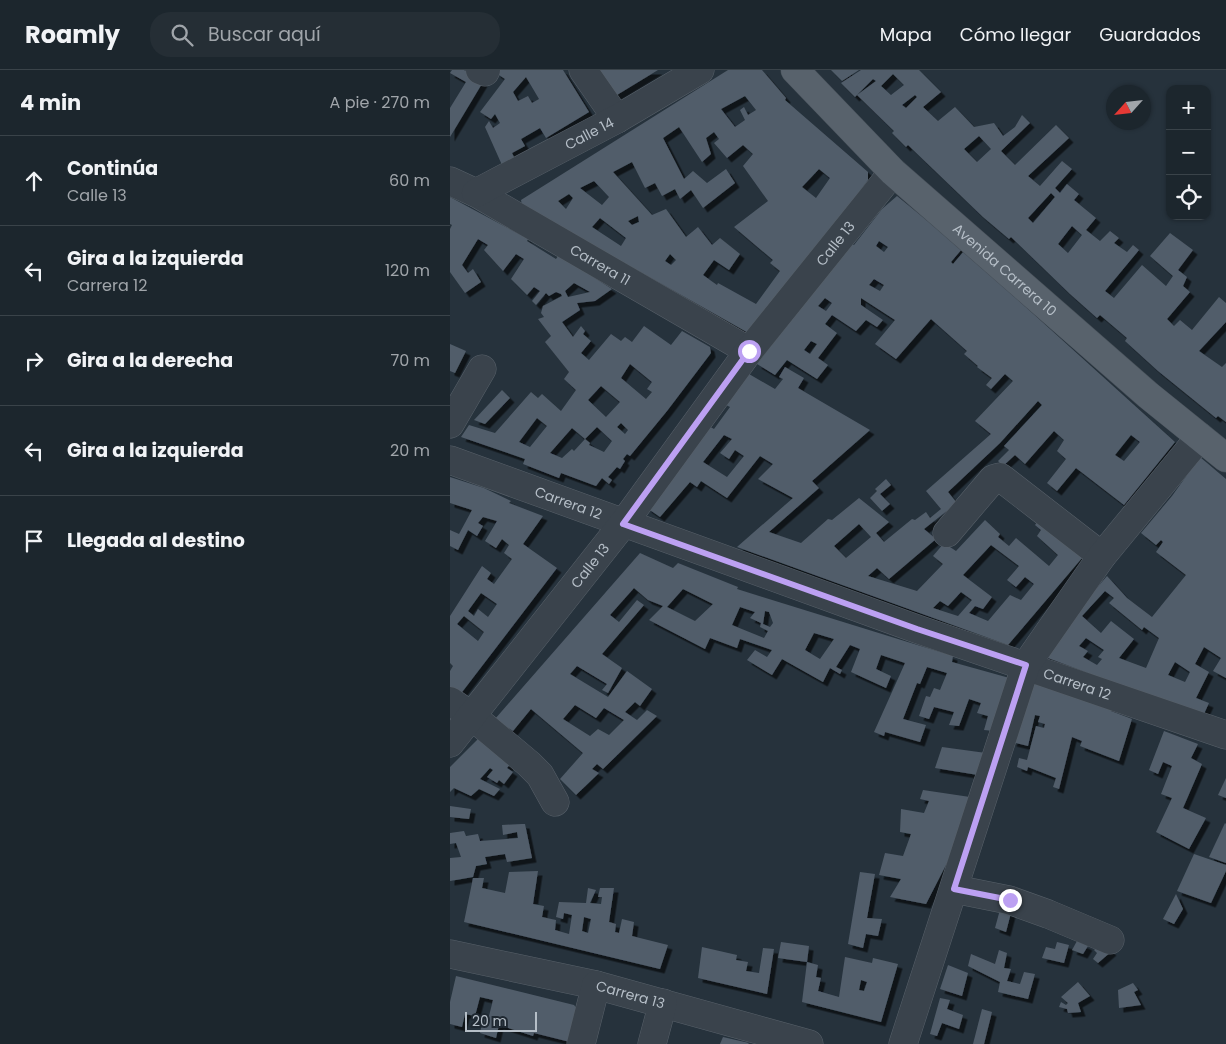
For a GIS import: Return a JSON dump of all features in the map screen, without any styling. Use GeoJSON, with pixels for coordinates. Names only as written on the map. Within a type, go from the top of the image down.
{"type":"FeatureCollection","features":[{"type":"Feature","properties":{"kind":"main road","name":"Avenida Carrera 10"},"geometry":{"type":"LineString","coordinates":[[795,70],[893,172],[1226,458]]}},
{"type":"Feature","properties":{"kind":"street"},"geometry":{"type":"LineString","coordinates":[[480,70],[485,72],[486,70]]}},
{"type":"Feature","properties":{"kind":"street"},"geometry":{"type":"LineString","coordinates":[[584,70],[617,119]]}},
{"type":"Feature","properties":{"kind":"street","name":"Calle 14"},"geometry":{"type":"LineString","coordinates":[[476,193],[617,119],[700,70]]}},
{"type":"Feature","properties":{"kind":"street","name":"Calle 13"},"geometry":{"type":"LineString","coordinates":[[450,743],[473,717],[623,524],[749,351],[893,172]]}},
{"type":"Feature","properties":{"kind":"street","name":"Carrera 11"},"geometry":{"type":"LineString","coordinates":[[450,181],[476,193],[749,351]]}},
{"type":"Feature","properties":{"kind":"street"},"geometry":{"type":"LineString","coordinates":[[450,424],[482,369]]}},
{"type":"Feature","properties":{"kind":"street"},"geometry":{"type":"LineString","coordinates":[[903,1044],[1026,665],[1102,556],[1200,437]]}},
{"type":"Feature","properties":{"kind":"street","name":"Carrera 12"},"geometry":{"type":"LineString","coordinates":[[450,460],[917,629],[1226,735]]}},
{"type":"Feature","properties":{"kind":"street"},"geometry":{"type":"LineString","coordinates":[[947,532],[993,479],[1000,477],[1102,556]]}},
{"type":"Feature","properties":{"kind":"street"},"geometry":{"type":"LineString","coordinates":[[450,701],[473,717],[540,775],[555,802]]}},
{"type":"Feature","properties":{"kind":"street"},"geometry":{"type":"LineString","coordinates":[[954,889],[1010,900],[1110,940]]}},
{"type":"Feature","properties":{"kind":"street","name":"Carrera 13"},"geometry":{"type":"LineString","coordinates":[[450,954],[596,985],[663,1002],[809,1044]]}},
{"type":"Feature","properties":{"kind":"street"},"geometry":{"type":"LineString","coordinates":[[581,1044],[596,985]]}},
{"type":"Feature","properties":{"kind":"street"},"geometry":{"type":"LineString","coordinates":[[652,1044],[663,1002]]}},
{"type":"Feature","properties":{"kind":"building"},"geometry":{"type":"Polygon","coordinates":[[[452,70],[464,70],[483,82],[450,137],[450,108],[466,82],[450,73],[452,70]]]}},
{"type":"Feature","properties":{"kind":"building"},"geometry":{"type":"Polygon","coordinates":[[[498,70],[563,70],[589,112],[546,138],[540,128],[521,139],[525,146],[512,153],[514,157],[502,165],[485,127],[489,121],[493,128],[500,123],[495,114],[491,119],[480,112],[505,79],[496,73],[498,70]],[[526,77],[513,92],[518,101],[528,96],[532,103],[539,99],[526,77]]]}},
{"type":"Feature","properties":{"kind":"building"},"geometry":{"type":"Polygon","coordinates":[[[595,70],[658,70],[612,98],[595,70]]]}},
{"type":"Feature","properties":{"kind":"building"},"geometry":{"type":"Polygon","coordinates":[[[728,70],[762,70],[786,98],[785,100],[868,172],[868,180],[752,335],[522,205],[521,200],[728,70]],[[745,96],[721,109],[735,127],[745,120],[740,110],[744,107],[748,115],[756,110],[745,96]],[[679,127],[663,138],[684,179],[693,171],[707,183],[726,169],[735,183],[703,208],[691,190],[680,199],[675,189],[662,196],[655,183],[645,188],[632,162],[613,172],[652,215],[666,209],[686,237],[698,227],[712,245],[720,238],[740,254],[729,270],[714,260],[703,275],[717,285],[718,283],[756,304],[780,271],[770,263],[773,260],[734,227],[768,201],[743,166],[753,154],[743,145],[727,158],[714,143],[719,139],[714,132],[706,138],[711,154],[702,162],[679,127]],[[819,169],[802,187],[816,198],[830,178],[819,169]],[[594,181],[580,188],[602,205],[609,197],[594,181]],[[569,194],[558,201],[566,209],[573,198],[569,194]],[[638,216],[628,221],[632,225],[639,222],[638,216]],[[600,218],[592,227],[621,246],[626,238],[600,218]],[[670,254],[665,261],[671,265],[676,260],[670,254]]]}},
{"type":"Feature","properties":{"kind":"building"},"geometry":{"type":"Polygon","coordinates":[[[831,70],[859,70],[842,81],[831,70]]]}},
{"type":"Feature","properties":{"kind":"building"},"geometry":{"type":"Polygon","coordinates":[[[861,70],[919,70],[941,92],[923,107],[938,121],[955,107],[974,127],[994,123],[1003,136],[1015,127],[1022,115],[1030,123],[1001,151],[1015,165],[1056,125],[1069,138],[1028,176],[1040,186],[1062,161],[1072,169],[1055,188],[1060,193],[1067,184],[1079,194],[1074,200],[1096,218],[1086,230],[1100,241],[1110,231],[1119,238],[1114,243],[1127,252],[1133,245],[1139,250],[1105,291],[1114,298],[1142,265],[1166,286],[1173,276],[1150,256],[1170,233],[1193,250],[1178,270],[1187,277],[1183,286],[1190,292],[1167,319],[1174,326],[1180,320],[1192,330],[1219,297],[1226,303],[1226,322],[1199,351],[1222,367],[1226,363],[1226,422],[1218,416],[1216,418],[1158,371],[1125,341],[1127,338],[1100,315],[1097,318],[1011,237],[1009,239],[983,217],[908,145],[906,147],[892,133],[894,131],[857,95],[855,97],[841,83],[861,70]],[[893,74],[881,86],[891,95],[904,85],[893,74]],[[873,79],[857,95],[876,81],[873,79]],[[915,95],[902,105],[906,108],[917,97],[915,95]],[[979,136],[964,149],[977,162],[991,149],[979,136]],[[1051,193],[1028,218],[1033,223],[1055,197],[1051,193]],[[1072,226],[1058,244],[1068,253],[1082,235],[1072,226]]]}},
{"type":"Feature","properties":{"kind":"building"},"geometry":{"type":"Polygon","coordinates":[[[897,196],[962,249],[951,262],[953,264],[964,251],[1175,442],[1124,505],[1076,468],[1057,491],[1047,483],[1066,459],[1057,451],[1064,440],[1054,431],[1025,464],[1015,455],[1003,466],[998,461],[1009,450],[1004,446],[1042,405],[1038,401],[1000,443],[948,492],[957,503],[924,529],[936,539],[889,579],[877,568],[868,576],[917,591],[943,564],[933,556],[944,543],[956,551],[985,520],[1000,534],[998,537],[1009,546],[1016,538],[1049,566],[1058,555],[1037,536],[1041,530],[1035,525],[1038,521],[1082,558],[1008,645],[737,547],[793,498],[758,479],[773,464],[760,456],[727,498],[701,481],[697,487],[690,482],[660,517],[647,508],[707,425],[714,429],[730,407],[726,405],[749,374],[775,389],[783,379],[779,377],[785,367],[804,378],[798,388],[870,430],[812,481],[819,488],[769,532],[801,543],[828,519],[832,520],[859,498],[889,522],[876,533],[884,542],[912,519],[915,520],[926,512],[930,518],[941,509],[926,491],[991,434],[975,421],[1013,381],[1005,374],[991,389],[986,385],[992,378],[977,367],[964,354],[967,351],[931,319],[896,359],[875,344],[895,320],[861,298],[861,305],[883,320],[877,327],[866,320],[856,331],[832,315],[825,324],[837,333],[818,358],[828,365],[817,379],[787,360],[775,375],[757,364],[851,244],[854,245],[882,209],[897,196]],[[879,241],[876,246],[884,252],[888,247],[879,241]],[[874,279],[869,285],[880,291],[884,285],[874,279]],[[825,298],[818,306],[826,311],[832,303],[825,298]],[[811,341],[804,350],[810,354],[817,344],[811,341]],[[724,435],[703,462],[727,477],[744,456],[735,450],[729,459],[720,453],[732,439],[724,435]],[[1131,435],[1115,455],[1124,461],[1140,442],[1131,435]],[[859,524],[834,546],[846,558],[871,537],[859,524]],[[991,545],[963,575],[992,597],[983,609],[975,606],[969,613],[988,621],[1010,595],[1021,600],[1034,584],[1025,577],[1016,587],[1007,580],[1019,566],[991,545]],[[961,592],[948,606],[940,601],[933,608],[958,616],[972,600],[961,592]]]}},
{"type":"Feature","properties":{"kind":"building"},"geometry":{"type":"Polygon","coordinates":[[[450,197],[528,239],[527,241],[556,259],[558,256],[571,263],[612,289],[595,301],[577,303],[580,310],[562,322],[573,337],[581,326],[585,331],[583,334],[591,341],[581,353],[589,360],[611,334],[621,341],[625,337],[632,342],[644,326],[671,345],[682,331],[710,347],[711,353],[667,411],[630,456],[627,454],[623,459],[625,461],[620,469],[617,467],[608,477],[612,480],[609,484],[602,478],[596,486],[561,473],[559,478],[523,464],[525,459],[461,437],[469,425],[495,433],[531,392],[538,398],[542,394],[561,411],[576,390],[564,379],[569,372],[545,342],[551,336],[538,319],[544,317],[541,313],[543,306],[562,296],[561,294],[556,292],[549,296],[546,293],[536,305],[532,301],[540,291],[534,287],[527,295],[511,279],[524,259],[516,254],[503,271],[484,250],[488,245],[478,239],[462,265],[468,273],[473,269],[481,282],[465,293],[450,272],[450,229],[452,225],[450,224],[450,197]],[[574,283],[565,291],[568,297],[590,292],[574,283]],[[630,364],[621,378],[646,399],[652,392],[647,389],[652,382],[630,364]],[[601,386],[588,400],[606,417],[620,402],[601,386]],[[537,418],[519,442],[530,447],[547,426],[537,418]],[[621,423],[617,427],[625,434],[628,430],[621,423]],[[597,427],[585,439],[590,443],[589,445],[604,452],[612,441],[597,427]],[[572,428],[550,453],[562,458],[572,449],[574,451],[585,439],[572,428]]]}},
{"type":"Feature","properties":{"kind":"building"},"geometry":{"type":"Polygon","coordinates":[[[450,344],[466,351],[455,373],[450,371],[450,344]]]}},
{"type":"Feature","properties":{"kind":"building"},"geometry":{"type":"Polygon","coordinates":[[[502,390],[510,398],[485,424],[474,420],[502,390]]]}},
{"type":"Feature","properties":{"kind":"building"},"geometry":{"type":"Polygon","coordinates":[[[1200,457],[1226,479],[1226,678],[1213,671],[1221,658],[1204,647],[1195,664],[1209,672],[1196,698],[1209,703],[1203,716],[1040,655],[1107,576],[1127,598],[1152,617],[1186,575],[1156,552],[1163,542],[1161,540],[1156,545],[1141,533],[1172,496],[1200,457]],[[1105,591],[1082,616],[1101,633],[1111,621],[1134,639],[1119,658],[1146,668],[1159,638],[1144,627],[1142,630],[1109,603],[1114,598],[1105,591]],[[1086,638],[1079,646],[1088,651],[1083,657],[1097,665],[1102,659],[1098,657],[1104,650],[1086,638]],[[1175,662],[1168,675],[1185,682],[1190,672],[1175,662]]]}},
{"type":"Feature","properties":{"kind":"building"},"geometry":{"type":"Polygon","coordinates":[[[450,477],[484,488],[511,501],[509,503],[543,516],[523,544],[557,568],[456,700],[450,693],[450,671],[453,666],[450,663],[450,616],[482,566],[491,573],[487,579],[494,584],[512,559],[504,553],[509,545],[502,539],[496,548],[485,541],[497,521],[483,517],[478,523],[483,526],[477,536],[468,530],[458,550],[450,546],[450,530],[459,534],[472,510],[450,503],[450,477]],[[481,593],[468,611],[474,616],[478,609],[488,617],[497,604],[481,593]],[[464,616],[457,624],[478,641],[484,632],[464,616]]]}},
{"type":"Feature","properties":{"kind":"building"},"geometry":{"type":"Polygon","coordinates":[[[886,479],[891,485],[880,494],[890,504],[882,511],[870,498],[877,491],[875,489],[886,479]]]}},
{"type":"Feature","properties":{"kind":"building"},"geometry":{"type":"Polygon","coordinates":[[[640,553],[673,568],[678,563],[738,587],[737,589],[953,656],[952,662],[1013,679],[994,731],[984,730],[988,716],[977,713],[981,703],[969,699],[959,726],[949,725],[954,712],[934,707],[929,719],[919,716],[926,696],[930,697],[934,688],[940,690],[947,673],[927,667],[920,684],[917,683],[903,719],[926,725],[920,742],[885,732],[884,736],[874,732],[905,663],[881,655],[876,669],[891,676],[886,688],[851,672],[860,649],[850,645],[836,667],[842,670],[840,674],[830,668],[823,682],[782,659],[772,675],[747,660],[755,650],[767,657],[772,650],[740,639],[737,648],[710,638],[705,649],[649,620],[663,606],[648,600],[634,588],[610,615],[619,622],[637,600],[644,605],[602,654],[622,668],[608,693],[602,690],[607,684],[577,666],[570,674],[608,697],[627,671],[652,689],[640,706],[635,702],[625,712],[637,720],[647,710],[657,716],[603,769],[597,764],[592,769],[599,773],[576,795],[560,779],[583,753],[531,709],[513,731],[495,719],[640,553]],[[683,589],[667,607],[695,621],[713,604],[683,589]],[[740,607],[732,625],[764,638],[768,631],[760,627],[761,623],[750,618],[755,612],[740,607]],[[765,611],[763,624],[770,627],[773,623],[769,612],[765,611]],[[814,633],[805,650],[820,659],[834,639],[814,633]],[[575,705],[563,719],[590,736],[598,729],[609,735],[624,720],[604,708],[596,718],[575,705]]]}},
{"type":"Feature","properties":{"kind":"building"},"geometry":{"type":"Polygon","coordinates":[[[1036,677],[1112,706],[1111,711],[1132,719],[1119,761],[1080,746],[1082,741],[1072,737],[1059,789],[1053,787],[1056,778],[1028,767],[1027,771],[1017,767],[1019,758],[1027,760],[1036,726],[1044,728],[1045,724],[1038,722],[1040,716],[1035,715],[1028,746],[1012,742],[1036,677]]]}},
{"type":"Feature","properties":{"kind":"building"},"geometry":{"type":"Polygon","coordinates":[[[1164,731],[1198,744],[1191,758],[1202,764],[1183,808],[1206,818],[1189,849],[1156,832],[1172,798],[1161,794],[1172,766],[1163,762],[1158,774],[1149,770],[1164,731]]]}},
{"type":"Feature","properties":{"kind":"building"},"geometry":{"type":"Polygon","coordinates":[[[484,733],[517,756],[507,768],[513,772],[504,784],[499,780],[497,783],[487,777],[493,770],[490,768],[480,779],[500,789],[494,796],[479,789],[471,796],[454,788],[450,792],[450,767],[484,733]]]}},
{"type":"Feature","properties":{"kind":"building"},"geometry":{"type":"Polygon","coordinates":[[[942,747],[986,753],[978,775],[935,768],[942,747]]]}},
{"type":"Feature","properties":{"kind":"building"},"geometry":{"type":"Polygon","coordinates":[[[1226,778],[1226,798],[1218,795],[1226,778]]]}},
{"type":"Feature","properties":{"kind":"building"},"geometry":{"type":"Polygon","coordinates":[[[923,790],[970,797],[947,863],[926,904],[890,897],[901,879],[879,875],[885,853],[903,856],[911,834],[900,832],[901,809],[924,813],[929,801],[920,799],[923,790]]]}},
{"type":"Feature","properties":{"kind":"building"},"geometry":{"type":"Polygon","coordinates":[[[450,806],[471,809],[469,819],[450,817],[450,806]]]}},
{"type":"Feature","properties":{"kind":"building"},"geometry":{"type":"Polygon","coordinates":[[[525,824],[532,858],[507,862],[505,854],[485,857],[487,864],[476,866],[473,877],[450,881],[450,858],[461,857],[456,843],[450,844],[450,833],[464,831],[466,836],[478,834],[480,841],[518,838],[517,832],[503,835],[502,825],[525,824]]]}},
{"type":"Feature","properties":{"kind":"building"},"geometry":{"type":"Polygon","coordinates":[[[1226,824],[1226,863],[1209,857],[1226,824]]]}},
{"type":"Feature","properties":{"kind":"building"},"geometry":{"type":"Polygon","coordinates":[[[1194,854],[1226,865],[1226,871],[1211,903],[1177,891],[1194,854]]]}},
{"type":"Feature","properties":{"kind":"building"},"geometry":{"type":"Polygon","coordinates":[[[538,871],[533,904],[544,906],[542,917],[556,920],[555,930],[569,934],[572,915],[564,913],[563,919],[556,917],[559,902],[586,903],[588,888],[596,890],[590,903],[601,904],[602,897],[598,897],[600,888],[614,888],[609,922],[616,924],[615,932],[619,933],[622,919],[634,922],[632,936],[668,945],[660,969],[464,922],[473,878],[484,878],[482,888],[505,893],[509,872],[538,871]],[[584,917],[582,931],[588,933],[591,919],[584,917]]]}},
{"type":"Feature","properties":{"kind":"building"},"geometry":{"type":"Polygon","coordinates":[[[860,872],[875,874],[867,918],[882,919],[878,936],[866,934],[863,948],[848,944],[860,872]]]}},
{"type":"Feature","properties":{"kind":"building"},"geometry":{"type":"Polygon","coordinates":[[[1176,894],[1183,909],[1174,924],[1163,919],[1176,894]]]}},
{"type":"Feature","properties":{"kind":"building"},"geometry":{"type":"Polygon","coordinates":[[[1001,906],[1012,909],[1006,932],[995,928],[1001,906]]]}},
{"type":"Feature","properties":{"kind":"building"},"geometry":{"type":"Polygon","coordinates":[[[1077,941],[1088,946],[1083,954],[1072,950],[1077,941]]]}},
{"type":"Feature","properties":{"kind":"building"},"geometry":{"type":"Polygon","coordinates":[[[781,942],[809,946],[807,962],[778,958],[781,942]]]}},
{"type":"Feature","properties":{"kind":"building"},"geometry":{"type":"Polygon","coordinates":[[[1057,942],[1069,945],[1064,963],[1042,958],[1046,947],[1055,949],[1057,942]]]}},
{"type":"Feature","properties":{"kind":"building"},"geometry":{"type":"Polygon","coordinates":[[[1101,943],[1112,951],[1098,963],[1093,959],[1097,953],[1094,950],[1101,943]]]}},
{"type":"Feature","properties":{"kind":"building"},"geometry":{"type":"Polygon","coordinates":[[[702,947],[737,955],[736,960],[748,962],[746,971],[759,973],[763,948],[774,949],[767,994],[698,978],[702,947]]]}},
{"type":"Feature","properties":{"kind":"building"},"geometry":{"type":"Polygon","coordinates":[[[999,950],[1007,953],[1004,968],[1011,969],[1007,981],[1020,984],[1024,972],[1035,974],[1028,999],[998,992],[1000,982],[968,966],[971,954],[995,964],[999,950]]]}},
{"type":"Feature","properties":{"kind":"building"},"geometry":{"type":"Polygon","coordinates":[[[845,957],[872,963],[873,958],[898,964],[881,1022],[802,1002],[807,962],[818,965],[816,977],[821,978],[818,991],[839,997],[845,957]],[[861,980],[859,990],[864,991],[867,982],[861,980]]]}},
{"type":"Feature","properties":{"kind":"building"},"geometry":{"type":"Polygon","coordinates":[[[948,965],[968,973],[962,996],[940,989],[948,965]]]}},
{"type":"Feature","properties":{"kind":"building"},"geometry":{"type":"Polygon","coordinates":[[[456,976],[574,1005],[578,1010],[570,1042],[534,1033],[533,1036],[499,1025],[496,1038],[480,1033],[483,1019],[488,1020],[493,1000],[480,997],[475,1016],[465,1014],[462,1027],[450,1024],[450,1002],[456,976]]]}},
{"type":"Feature","properties":{"kind":"building"},"geometry":{"type":"Polygon","coordinates":[[[1078,982],[1090,996],[1078,1003],[1081,1012],[1068,1013],[1067,1009],[1059,1007],[1061,1002],[1066,1005],[1068,1003],[1061,997],[1078,982]]]}},
{"type":"Feature","properties":{"kind":"building"},"geometry":{"type":"Polygon","coordinates":[[[1133,983],[1138,990],[1134,992],[1141,1005],[1119,1008],[1118,990],[1133,983]]]}},
{"type":"Feature","properties":{"kind":"building"},"geometry":{"type":"Polygon","coordinates":[[[940,998],[950,1000],[947,1009],[963,1015],[959,1029],[942,1023],[937,1036],[930,1034],[940,998]]]}},
{"type":"Feature","properties":{"kind":"building"},"geometry":{"type":"Polygon","coordinates":[[[982,1009],[992,1012],[984,1044],[973,1044],[982,1009]]]}},
{"type":"Feature","properties":{"kind":"building"},"geometry":{"type":"Polygon","coordinates":[[[723,1037],[749,1043],[720,1044],[723,1037]]]}},
{"type":"Feature","properties":{"kind":"route"},"geometry":{"type":"LineString","coordinates":[[749,351],[623,524],[917,629],[1026,665],[954,889],[1010,900]]}}]}
